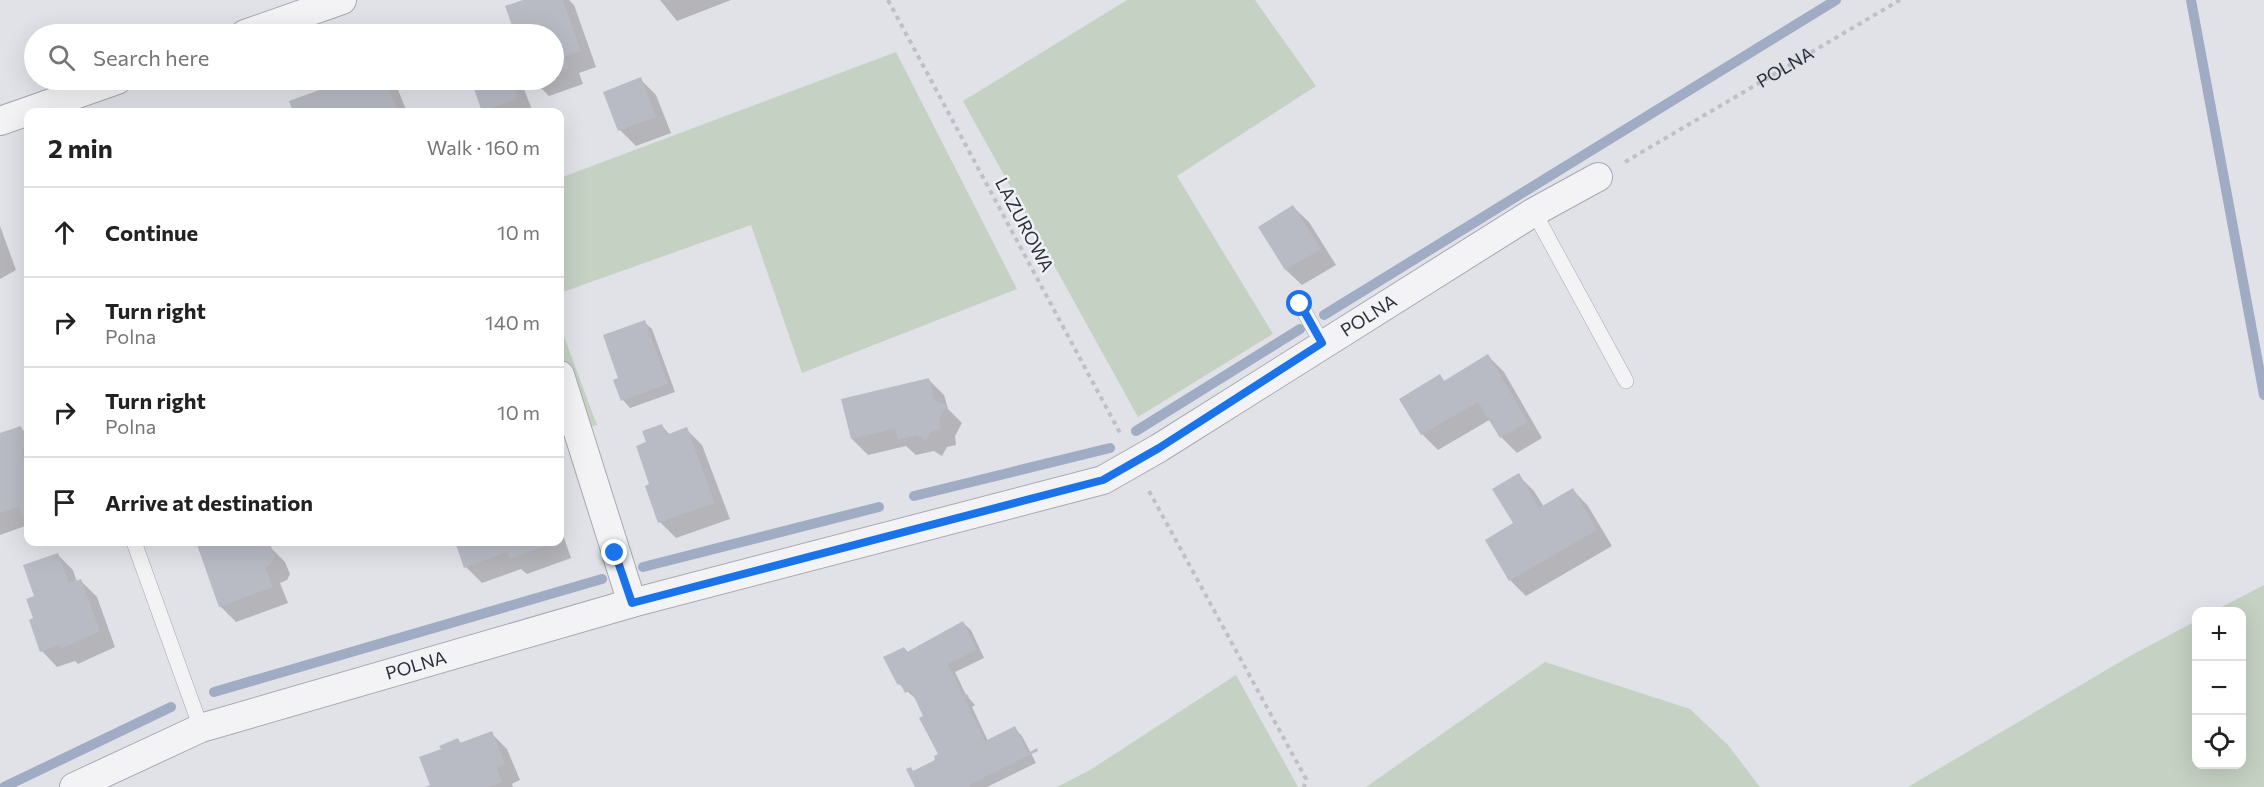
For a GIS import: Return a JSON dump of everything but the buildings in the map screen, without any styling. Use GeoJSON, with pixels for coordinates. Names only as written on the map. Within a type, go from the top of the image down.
{"type":"FeatureCollection","features":[{"type":"Feature","properties":{"kind":"street"},"geometry":{"type":"LineString","coordinates":[[274,24],[342,0]]}},
{"type":"Feature","properties":{"kind":"street"},"geometry":{"type":"LineString","coordinates":[[37,108],[88,90]]}},
{"type":"Feature","properties":{"kind":"street"},"geometry":{"type":"LineString","coordinates":[[0,121],[24,113]]}},
{"type":"Feature","properties":{"kind":"street","name":"POLNA"},"geometry":{"type":"LineString","coordinates":[[74,787],[201,728],[632,603],[1103,480],[1134,463],[1534,212],[1598,177]]}},
{"type":"Feature","properties":{"kind":"street"},"geometry":{"type":"LineString","coordinates":[[564,388],[632,603]]}},
{"type":"Feature","properties":{"kind":"lane"},"geometry":{"type":"LineString","coordinates":[[1534,212],[1626,381]]}},
{"type":"Feature","properties":{"kind":"lane"},"geometry":{"type":"LineString","coordinates":[[1300,304],[1322,343]]}},
{"type":"Feature","properties":{"kind":"lane"},"geometry":{"type":"LineString","coordinates":[[135,546],[201,728]]}},
{"type":"Feature","properties":{"kind":"path","name":"LAZUROWA"},"geometry":{"type":"LineString","coordinates":[[888,0],[1134,463],[1306,779],[1304,787]]}},
{"type":"Feature","properties":{"kind":"path","name":"POLNA"},"geometry":{"type":"LineString","coordinates":[[1598,177],[1900,0]]}},
{"type":"Feature","properties":{"kind":"green space"},"geometry":{"type":"Polygon","coordinates":[[[1127,0],[1255,0],[1316,86],[1177,176],[1273,334],[1138,417],[963,101],[1127,0]]]}},
{"type":"Feature","properties":{"kind":"green space"},"geometry":{"type":"Polygon","coordinates":[[[896,52],[1017,289],[802,373],[751,225],[564,292],[564,176],[896,52]]]}},
{"type":"Feature","properties":{"kind":"green space"},"geometry":{"type":"Polygon","coordinates":[[[564,337],[597,425],[564,435],[564,337]]]}},
{"type":"Feature","properties":{"kind":"green space"},"geometry":{"type":"Polygon","coordinates":[[[2264,585],[2264,787],[1908,787],[2130,656],[2192,623],[2192,769],[2246,769],[2246,607],[2222,607],[2264,585]]]}},
{"type":"Feature","properties":{"kind":"green space"},"geometry":{"type":"Polygon","coordinates":[[[1545,662],[1690,709],[1728,745],[1760,787],[1366,787],[1545,662]]]}},
{"type":"Feature","properties":{"kind":"green space"},"geometry":{"type":"Polygon","coordinates":[[[1236,675],[1298,787],[1057,787],[1090,770],[1236,675]]]}},
{"type":"Feature","properties":{"kind":"waterway"},"geometry":{"type":"LineString","coordinates":[[1324,315],[1836,0]]}},
{"type":"Feature","properties":{"kind":"waterway"},"geometry":{"type":"LineString","coordinates":[[2191,0],[2264,395]]}},
{"type":"Feature","properties":{"kind":"waterway"},"geometry":{"type":"LineString","coordinates":[[1136,431],[1300,329]]}},
{"type":"Feature","properties":{"kind":"waterway"},"geometry":{"type":"LineString","coordinates":[[914,496],[1110,448]]}},
{"type":"Feature","properties":{"kind":"waterway"},"geometry":{"type":"LineString","coordinates":[[643,567],[879,507]]}},
{"type":"Feature","properties":{"kind":"waterway"},"geometry":{"type":"LineString","coordinates":[[214,692],[602,579]]}},
{"type":"Feature","properties":{"kind":"waterway"},"geometry":{"type":"LineString","coordinates":[[4,787],[171,707]]}},
{"type":"Feature","properties":{"kind":"route"},"geometry":{"type":"LineString","coordinates":[[615,553],[632,603],[1103,480],[1159,448],[1322,343],[1300,304]]}}]}
